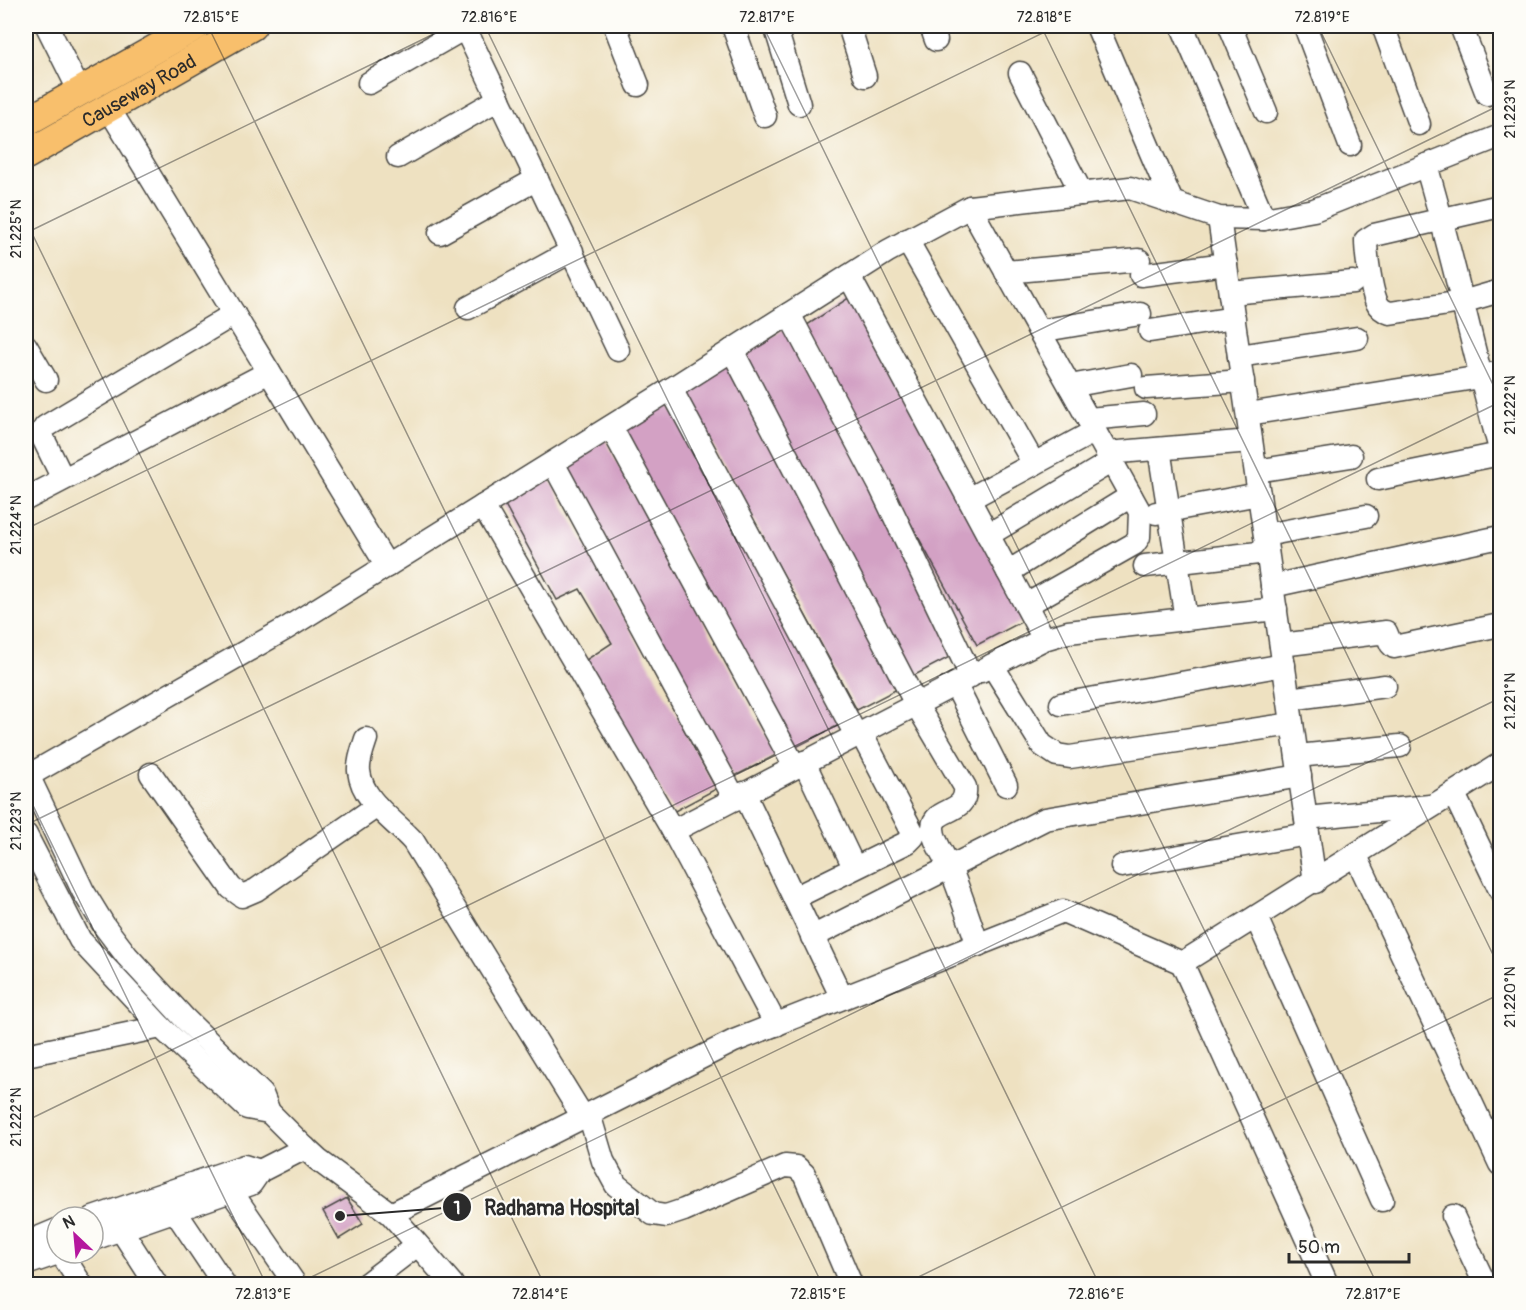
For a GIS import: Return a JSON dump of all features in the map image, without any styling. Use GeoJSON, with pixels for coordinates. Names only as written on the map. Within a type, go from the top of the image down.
{"type":"FeatureCollection","features":[{"type":"Feature","properties":{"kind":"main road","name":"Causeway Road"},"geometry":{"type":"LineString","coordinates":[[26,122],[196,26]]}},
{"type":"Feature","properties":{"kind":"main road","name":"Causeway Road"},"geometry":{"type":"LineString","coordinates":[[26,155],[252,26]]}},
{"type":"Feature","properties":{"kind":"main road"},"geometry":{"type":"LineString","coordinates":[[115,72],[119,86],[118,102]]}},
{"type":"Feature","properties":{"kind":"main road"},"geometry":{"type":"LineString","coordinates":[[73,96],[81,123]]}},
{"type":"Feature","properties":{"kind":"street"},"geometry":{"type":"LineString","coordinates":[[47,26],[73,96]]}},
{"type":"Feature","properties":{"kind":"street"},"geometry":{"type":"LineString","coordinates":[[616,26],[638,85]]}},
{"type":"Feature","properties":{"kind":"street"},"geometry":{"type":"LineString","coordinates":[[733,26],[765,116]]}},
{"type":"Feature","properties":{"kind":"street"},"geometry":{"type":"LineString","coordinates":[[775,26],[799,104]]}},
{"type":"Feature","properties":{"kind":"street"},"geometry":{"type":"LineString","coordinates":[[849,26],[865,76]]}},
{"type":"Feature","properties":{"kind":"street"},"geometry":{"type":"LineString","coordinates":[[1097,26],[1172,202]]}},
{"type":"Feature","properties":{"kind":"street"},"geometry":{"type":"LineString","coordinates":[[1182,26],[1264,219]]}},
{"type":"Feature","properties":{"kind":"street"},"geometry":{"type":"LineString","coordinates":[[1230,26],[1266,112]]}},
{"type":"Feature","properties":{"kind":"street"},"geometry":{"type":"LineString","coordinates":[[1305,26],[1350,145]]}},
{"type":"Feature","properties":{"kind":"street"},"geometry":{"type":"LineString","coordinates":[[1383,26],[1419,124]]}},
{"type":"Feature","properties":{"kind":"street"},"geometry":{"type":"LineString","coordinates":[[1461,26],[1487,94]]}},
{"type":"Feature","properties":{"kind":"street"},"geometry":{"type":"LineString","coordinates":[[369,83],[464,27],[618,350]]}},
{"type":"Feature","properties":{"kind":"street"},"geometry":{"type":"LineString","coordinates":[[1020,73],[1082,194]]}},
{"type":"Feature","properties":{"kind":"street"},"geometry":{"type":"LineString","coordinates":[[398,157],[499,99]]}},
{"type":"Feature","properties":{"kind":"street"},"geometry":{"type":"LineString","coordinates":[[118,102],[234,314],[387,566]]}},
{"type":"Feature","properties":{"kind":"street"},"geometry":{"type":"LineString","coordinates":[[452,1284],[391,1214],[318,1160],[269,1112],[262,1094],[185,1019],[127,956],[105,927],[83,891],[26,775],[287,628],[907,240],[970,207],[1130,188],[1219,218],[1264,219],[1314,210],[1426,165],[1500,139]]}},
{"type":"Feature","properties":{"kind":"street"},"geometry":{"type":"LineString","coordinates":[[1426,165],[1443,219],[1462,302],[1490,374],[1500,449]]}},
{"type":"Feature","properties":{"kind":"street"},"geometry":{"type":"LineString","coordinates":[[440,233],[537,178]]}},
{"type":"Feature","properties":{"kind":"street"},"geometry":{"type":"LineString","coordinates":[[1500,206],[1374,235],[1366,240],[1376,301],[1383,311],[1390,313],[1462,302],[1500,291]]}},
{"type":"Feature","properties":{"kind":"street"},"geometry":{"type":"LineString","coordinates":[[970,207],[1136,504],[1147,514],[1259,494]]}},
{"type":"Feature","properties":{"kind":"street"},"geometry":{"type":"LineString","coordinates":[[1219,218],[1315,882]]}},
{"type":"Feature","properties":{"kind":"street"},"geometry":{"type":"LineString","coordinates":[[907,240],[1034,464]]}},
{"type":"Feature","properties":{"kind":"street"},"geometry":{"type":"LineString","coordinates":[[468,308],[572,250]]}},
{"type":"Feature","properties":{"kind":"street"},"geometry":{"type":"LineString","coordinates":[[1006,272],[1226,264]]}},
{"type":"Feature","properties":{"kind":"street"},"geometry":{"type":"LineString","coordinates":[[849,276],[1044,639]]}},
{"type":"Feature","properties":{"kind":"street"},"geometry":{"type":"LineString","coordinates":[[1230,293],[1353,282]]}},
{"type":"Feature","properties":{"kind":"street"},"geometry":{"type":"LineString","coordinates":[[63,479],[41,434],[45,427],[234,314]]}},
{"type":"Feature","properties":{"kind":"street"},"geometry":{"type":"LineString","coordinates":[[789,314],[880,486],[1006,785]]}},
{"type":"Feature","properties":{"kind":"street"},"geometry":{"type":"LineString","coordinates":[[1039,331],[1234,318]]}},
{"type":"Feature","properties":{"kind":"street"},"geometry":{"type":"LineString","coordinates":[[1239,356],[1357,338]]}},
{"type":"Feature","properties":{"kind":"street"},"geometry":{"type":"LineString","coordinates":[[26,346],[46,380]]}},
{"type":"Feature","properties":{"kind":"street"},"geometry":{"type":"LineString","coordinates":[[732,350],[916,704],[964,787],[966,796],[961,803],[936,818],[933,826],[934,834],[951,869],[978,945]]}},
{"type":"Feature","properties":{"kind":"street"},"geometry":{"type":"LineString","coordinates":[[26,499],[269,372]]}},
{"type":"Feature","properties":{"kind":"street"},"geometry":{"type":"LineString","coordinates":[[1248,414],[1490,374]]}},
{"type":"Feature","properties":{"kind":"street"},"geometry":{"type":"LineString","coordinates":[[1070,386],[1139,381],[1243,381]]}},
{"type":"Feature","properties":{"kind":"street"},"geometry":{"type":"LineString","coordinates":[[671,389],[913,833],[913,837],[908,842],[794,898]]}},
{"type":"Feature","properties":{"kind":"street"},"geometry":{"type":"LineString","coordinates":[[969,499],[1034,464],[1092,425],[1144,414]]}},
{"type":"Feature","properties":{"kind":"street"},"geometry":{"type":"LineString","coordinates":[[611,427],[854,867]]}},
{"type":"Feature","properties":{"kind":"street"},"geometry":{"type":"LineString","coordinates":[[988,535],[1109,457],[1159,449],[1251,441]]}},
{"type":"Feature","properties":{"kind":"street"},"geometry":{"type":"LineString","coordinates":[[1159,449],[1186,619]]}},
{"type":"Feature","properties":{"kind":"street"},"geometry":{"type":"LineString","coordinates":[[1378,479],[1500,454]]}},
{"type":"Feature","properties":{"kind":"street"},"geometry":{"type":"LineString","coordinates":[[1256,471],[1351,456]]}},
{"type":"Feature","properties":{"kind":"street"},"geometry":{"type":"LineString","coordinates":[[553,463],[739,796],[794,898],[842,998]]}},
{"type":"Feature","properties":{"kind":"street"},"geometry":{"type":"LineString","coordinates":[[1008,572],[1136,504]]}},
{"type":"Feature","properties":{"kind":"street"},"geometry":{"type":"LineString","coordinates":[[1026,605],[1134,544],[1139,537],[1136,504]]}},
{"type":"Feature","properties":{"kind":"street"},"geometry":{"type":"LineString","coordinates":[[483,506],[673,831],[776,1024]]}},
{"type":"Feature","properties":{"kind":"street"},"geometry":{"type":"LineString","coordinates":[[1145,566],[1177,563],[1266,544],[1366,516]]}},
{"type":"Feature","properties":{"kind":"street"},"geometry":{"type":"LineString","coordinates":[[1272,586],[1500,537]]}},
{"type":"Feature","properties":{"kind":"street"},"geometry":{"type":"LineString","coordinates":[[673,831],[1044,639],[1068,632],[1276,609]]}},
{"type":"Feature","properties":{"kind":"street"},"geometry":{"type":"LineString","coordinates":[[1061,704],[1386,632],[1394,647],[1500,625]]}},
{"type":"Feature","properties":{"kind":"street"},"geometry":{"type":"LineString","coordinates":[[992,665],[1042,745],[1058,755],[1070,757],[1292,724]]}},
{"type":"Feature","properties":{"kind":"street"},"geometry":{"type":"LineString","coordinates":[[1289,699],[1385,686]]}},
{"type":"Feature","properties":{"kind":"street"},"geometry":{"type":"LineString","coordinates":[[366,739],[358,769],[363,786],[377,806],[413,841],[586,1115],[603,1161],[616,1185],[653,1214],[666,1216],[785,1166],[796,1167],[804,1174],[852,1284]]}},
{"type":"Feature","properties":{"kind":"street"},"geometry":{"type":"LineString","coordinates":[[813,937],[1046,819],[1400,746]]}},
{"type":"Feature","properties":{"kind":"street"},"geometry":{"type":"LineString","coordinates":[[1182,963],[1315,882],[1500,764]]}},
{"type":"Feature","properties":{"kind":"street"},"geometry":{"type":"LineString","coordinates":[[152,774],[231,888],[242,896],[256,890],[377,806]]}},
{"type":"Feature","properties":{"kind":"street"},"geometry":{"type":"LineString","coordinates":[[1122,866],[1307,826],[1444,800]]}},
{"type":"Feature","properties":{"kind":"street"},"geometry":{"type":"LineString","coordinates":[[1444,800],[1500,890]]}},
{"type":"Feature","properties":{"kind":"street"},"geometry":{"type":"LineString","coordinates":[[26,835],[80,940],[161,1027],[247,1108],[269,1112]]}},
{"type":"Feature","properties":{"kind":"street"},"geometry":{"type":"LineString","coordinates":[[1356,855],[1500,1164]]}},
{"type":"Feature","properties":{"kind":"street"},"geometry":{"type":"LineString","coordinates":[[391,1214],[734,1041],[1063,911],[1182,963],[1327,1284]]}},
{"type":"Feature","properties":{"kind":"street"},"geometry":{"type":"LineString","coordinates":[[1256,917],[1382,1200]]}},
{"type":"Feature","properties":{"kind":"street"},"geometry":{"type":"LineString","coordinates":[[26,1055],[161,1027]]}},
{"type":"Feature","properties":{"kind":"street"},"geometry":{"type":"LineString","coordinates":[[105,1234],[251,1184],[260,1171],[305,1148]]}},
{"type":"Feature","properties":{"kind":"street"},"geometry":{"type":"LineString","coordinates":[[105,1214],[244,1166],[260,1171]]}},
{"type":"Feature","properties":{"kind":"street"},"geometry":{"type":"LineString","coordinates":[[231,1191],[295,1284]]}},
{"type":"Feature","properties":{"kind":"street"},"geometry":{"type":"LineString","coordinates":[[175,1211],[224,1284]]}},
{"type":"Feature","properties":{"kind":"street"},"geometry":{"type":"LineString","coordinates":[[1453,1216],[1485,1284]]}},
{"type":"Feature","properties":{"kind":"street"},"geometry":{"type":"LineString","coordinates":[[120,1228],[156,1284]]}},
{"type":"Feature","properties":{"kind":"street"},"geometry":{"type":"LineString","coordinates":[[26,1243],[45,1235]]}},
{"type":"Feature","properties":{"kind":"street"},"geometry":{"type":"LineString","coordinates":[[367,1284],[417,1245]]}},
{"type":"Feature","properties":{"kind":"street"},"geometry":{"type":"LineString","coordinates":[[26,1264],[45,1258]]}},
{"type":"Feature","properties":{"kind":"street"},"geometry":{"type":"LineString","coordinates":[[68,1265],[81,1284]]}},
{"type":"Feature","properties":{"kind":"building"},"geometry":{"type":"Polygon","coordinates":[[[853,295],[1025,620],[977,645],[804,327],[853,295]]]}},
{"type":"Feature","properties":{"kind":"building"},"geometry":{"type":"Polygon","coordinates":[[[788,326],[961,651],[913,676],[740,358],[788,326]]]}},
{"type":"Feature","properties":{"kind":"building"},"geometry":{"type":"Polygon","coordinates":[[[732,360],[905,685],[857,710],[684,392],[732,360]]]}},
{"type":"Feature","properties":{"kind":"building"},"geometry":{"type":"Polygon","coordinates":[[[668,399],[841,724],[792,749],[620,431],[668,399]]]}},
{"type":"Feature","properties":{"kind":"building"},"geometry":{"type":"Polygon","coordinates":[[[604,438],[776,755],[733,777],[560,459],[604,438]]]}},
{"type":"Feature","properties":{"kind":"building"},"geometry":{"type":"Polygon","coordinates":[[[548,476],[716,789],[673,812],[586,660],[612,643],[580,589],[557,600],[504,503],[548,476]]]}},
{"type":"Feature","properties":{"kind":"building"},"geometry":{"type":"Polygon","coordinates":[[[347,1198],[363,1224],[339,1239],[323,1211],[347,1198]]]}},
{"type":"Feature","properties":{"kind":"place","name":"Radhama Hospital"},"geometry":{"type":"Point","coordinates":[340,1216]}}]}
